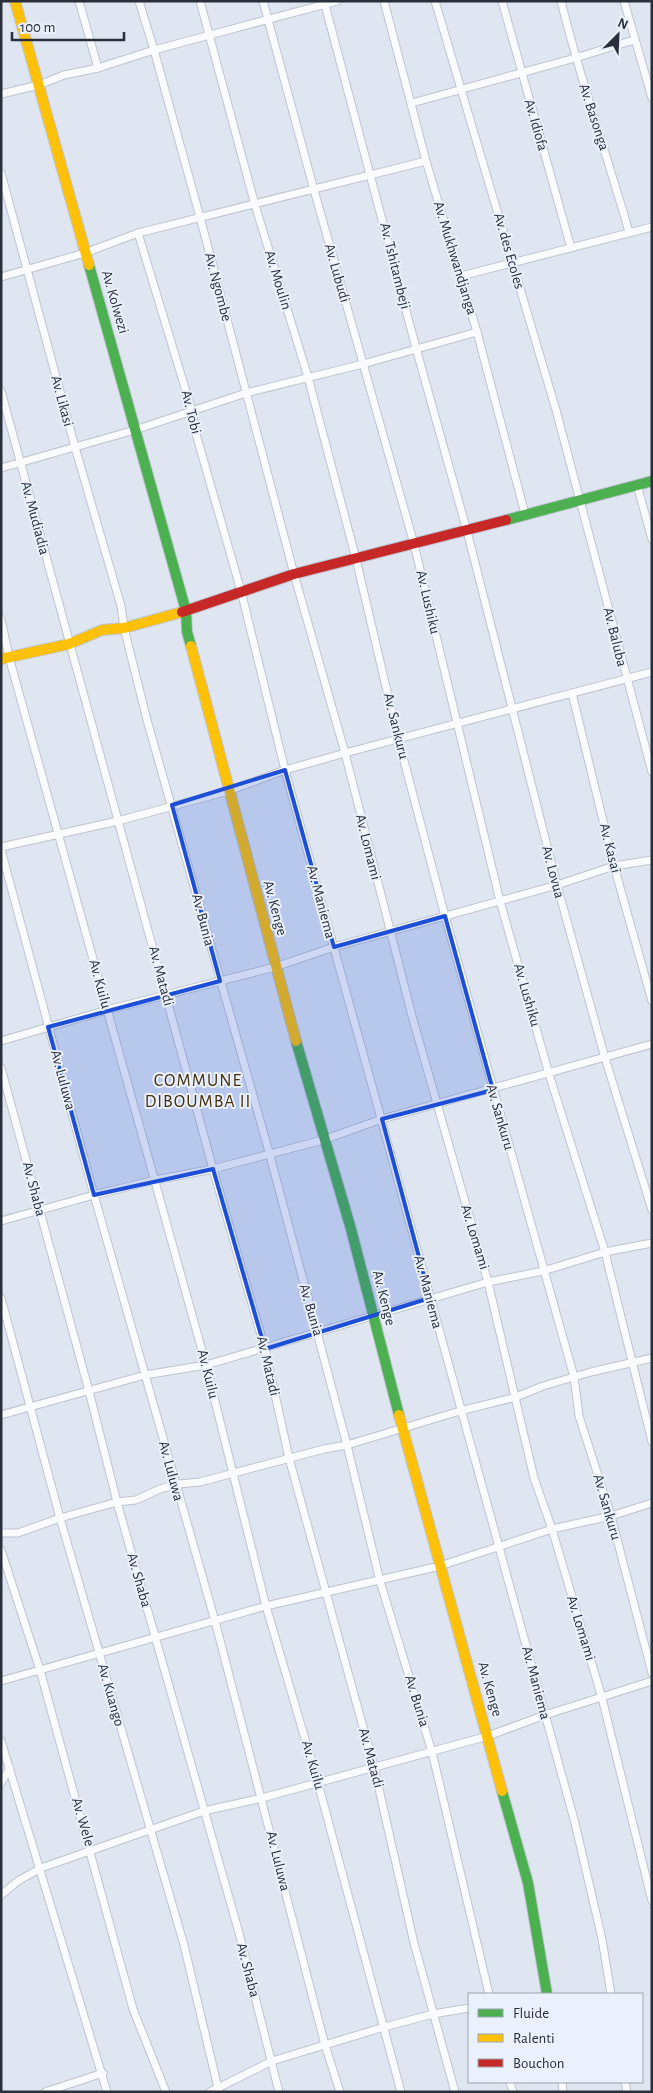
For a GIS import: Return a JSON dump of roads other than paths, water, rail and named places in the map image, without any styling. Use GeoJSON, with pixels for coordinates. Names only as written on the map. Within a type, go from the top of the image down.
{"type":"FeatureCollection","features":[{"type":"Feature","properties":{"kind":"main road","name":"Av. Kolwezi"},"geometry":{"type":"LineString","coordinates":[[15,1],[186,611]]}},
{"type":"Feature","properties":{"kind":"main road"},"geometry":{"type":"LineString","coordinates":[[5,658],[69,644],[102,630],[124,628],[186,611],[294,574],[467,531],[652,481]]}},
{"type":"Feature","properties":{"kind":"main road","name":"Av. Kenge"},"geometry":{"type":"LineString","coordinates":[[186,611],[187,632],[275,967],[323,1140],[351,1229],[440,1566],[528,1883],[547,1993]]}},
{"type":"Feature","properties":{"kind":"street"},"geometry":{"type":"LineString","coordinates":[[79,1],[98,68]]}},
{"type":"Feature","properties":{"kind":"street","name":"Av. Ngombe"},"geometry":{"type":"LineString","coordinates":[[139,1],[200,217],[294,574]]}},
{"type":"Feature","properties":{"kind":"street","name":"Av. Moulin"},"geometry":{"type":"LineString","coordinates":[[200,1],[211,35],[255,205],[308,377],[356,559]]}},
{"type":"Feature","properties":{"kind":"street","name":"Av. Lubudi"},"geometry":{"type":"LineString","coordinates":[[263,1],[314,190],[414,544]]}},
{"type":"Feature","properties":{"kind":"street"},"geometry":{"type":"LineString","coordinates":[[1,94],[39,85],[64,75],[98,68],[154,50],[337,1]]}},
{"type":"Feature","properties":{"kind":"street","name":"Av. Mukhwandjanga"},"geometry":{"type":"LineString","coordinates":[[384,1],[426,161],[477,332],[525,514]]}},
{"type":"Feature","properties":{"kind":"street","name":"Av. des Ecoles"},"geometry":{"type":"LineString","coordinates":[[435,1],[460,90],[514,262],[537,352],[581,501]]}},
{"type":"Feature","properties":{"kind":"street","name":"Av. Idiofa"},"geometry":{"type":"LineString","coordinates":[[502,1],[571,248]]}},
{"type":"Feature","properties":{"kind":"street","name":"Av. Basonga"},"geometry":{"type":"LineString","coordinates":[[561,1],[575,58],[605,147],[629,232]]}},
{"type":"Feature","properties":{"kind":"street"},"geometry":{"type":"LineString","coordinates":[[624,1],[652,98]]}},
{"type":"Feature","properties":{"kind":"street","name":"Av. Tshitambeji"},"geometry":{"type":"LineString","coordinates":[[324,3],[467,531]]}},
{"type":"Feature","properties":{"kind":"street"},"geometry":{"type":"LineString","coordinates":[[412,103],[634,40]]}},
{"type":"Feature","properties":{"kind":"street"},"geometry":{"type":"LineString","coordinates":[[1,277],[85,253],[138,233],[426,161]]}},
{"type":"Feature","properties":{"kind":"street","name":"Av. Likasi"},"geometry":{"type":"LineString","coordinates":[[1,173],[75,447],[121,606],[124,628]]}},
{"type":"Feature","properties":{"kind":"street"},"geometry":{"type":"LineString","coordinates":[[461,276],[652,227]]}},
{"type":"Feature","properties":{"kind":"street","name":"Av. Tobi"},"geometry":{"type":"LineString","coordinates":[[138,233],[192,411],[196,434],[242,591]]}},
{"type":"Feature","properties":{"kind":"street"},"geometry":{"type":"LineString","coordinates":[[1,468],[135,430],[246,393],[363,364],[477,332]]}},
{"type":"Feature","properties":{"kind":"street","name":"Av. Mudiadia"},"geometry":{"type":"LineString","coordinates":[[1,391],[69,644]]}},
{"type":"Feature","properties":{"kind":"street"},"geometry":{"type":"LineString","coordinates":[[637,485],[652,539]]}},
{"type":"Feature","properties":{"kind":"street","name":"Av. Baluba"},"geometry":{"type":"LineString","coordinates":[[581,501],[626,679],[652,772]]}},
{"type":"Feature","properties":{"kind":"street","name":"Av. Lovua"},"geometry":{"type":"LineString","coordinates":[[467,531],[556,885],[605,1058],[652,1210]]}},
{"type":"Feature","properties":{"kind":"street","name":"Av. Lushiku"},"geometry":{"type":"LineString","coordinates":[[414,544],[500,902],[549,1074],[605,1252],[631,1364],[652,1442]]}},
{"type":"Feature","properties":{"kind":"street","name":"Av. Sankuru"},"geometry":{"type":"LineString","coordinates":[[356,559],[398,738],[445,916],[574,1377],[579,1416],[611,1516],[652,1673]]}},
{"type":"Feature","properties":{"kind":"street","name":"Av. Lomami"},"geometry":{"type":"LineString","coordinates":[[294,574],[345,753],[437,1105],[488,1282],[534,1478],[552,1529],[602,1698],[652,1901]]}},
{"type":"Feature","properties":{"kind":"street","name":"Av. Maniema"},"geometry":{"type":"LineString","coordinates":[[242,591],[285,770],[574,1823],[602,1939],[611,1993]]}},
{"type":"Feature","properties":{"kind":"street","name":"Av. Kuilu"},"geometry":{"type":"LineString","coordinates":[[1,619],[5,658],[58,834],[206,1365],[231,1473],[266,1606],[318,1783],[401,2092]]}},
{"type":"Feature","properties":{"kind":"street","name":"Av. Bunia"},"geometry":{"type":"LineString","coordinates":[[124,628],[147,720],[269,1152],[347,1445],[380,1581],[432,1752],[489,1993]]}},
{"type":"Feature","properties":{"kind":"street","name":"Av. Matadi"},"geometry":{"type":"LineString","coordinates":[[69,644],[213,1169],[266,1349],[289,1458],[374,1767],[414,1942],[455,2092]]}},
{"type":"Feature","properties":{"kind":"street"},"geometry":{"type":"LineString","coordinates":[[1,848],[118,821],[228,791],[285,770],[398,738],[652,672]]}},
{"type":"Feature","properties":{"kind":"street","name":"Av. Kasaï"},"geometry":{"type":"LineString","coordinates":[[572,693],[614,866],[652,1001]]}},
{"type":"Feature","properties":{"kind":"street","name":"Av. Luluwa"},"geometry":{"type":"LineString","coordinates":[[1,848],[94,1195],[146,1375],[174,1485],[215,1621],[325,2045],[340,2092]]}},
{"type":"Feature","properties":{"kind":"street"},"geometry":{"type":"LineString","coordinates":[[1,1041],[107,1010],[275,967],[390,930],[500,902],[614,866],[652,860]]}},
{"type":"Feature","properties":{"kind":"street"},"geometry":{"type":"LineString","coordinates":[[1,1221],[94,1195],[154,1180],[213,1169],[269,1152],[323,1140],[382,1119],[493,1090],[652,1044]]}},
{"type":"Feature","properties":{"kind":"street","name":"Av. Shaba"},"geometry":{"type":"LineString","coordinates":[[1,1068],[90,1391],[117,1502],[204,1811],[279,2092]]}},
{"type":"Feature","properties":{"kind":"street"},"geometry":{"type":"LineString","coordinates":[[1,1415],[146,1375],[206,1365],[266,1349],[317,1331],[373,1318],[430,1298],[488,1282],[543,1271],[605,1252],[652,1243]]}},
{"type":"Feature","properties":{"kind":"street","name":"Av. Kuango"},"geometry":{"type":"LineString","coordinates":[[1,1298],[60,1518],[184,1945],[216,2091]]}},
{"type":"Feature","properties":{"kind":"street"},"geometry":{"type":"LineString","coordinates":[[1,1533],[18,1533],[60,1518],[117,1502],[136,1500],[174,1485],[200,1482],[289,1458],[347,1445],[460,1411],[516,1397],[574,1377],[652,1358]]}},
{"type":"Feature","properties":{"kind":"street"},"geometry":{"type":"LineString","coordinates":[[1,1681],[266,1606],[440,1566],[552,1529],[611,1516],[652,1503]]}},
{"type":"Feature","properties":{"kind":"street","name":"Av. Wele"},"geometry":{"type":"LineString","coordinates":[[1,1550],[40,1670],[91,1850],[133,2009],[166,2092]]}},
{"type":"Feature","properties":{"kind":"street"},"geometry":{"type":"LineString","coordinates":[[1,1895],[18,1881],[41,1868],[204,1811],[262,1798],[488,1736],[545,1715],[652,1681]]}},
{"type":"Feature","properties":{"kind":"street"},"geometry":{"type":"LineString","coordinates":[[1,1741],[103,2073],[107,2092]]}},
{"type":"Feature","properties":{"kind":"street"},"geometry":{"type":"LineString","coordinates":[[1,1783],[10,1768]]}},
{"type":"Feature","properties":{"kind":"street"},"geometry":{"type":"LineString","coordinates":[[216,2091],[272,2061],[384,2027],[433,2014],[468,2008]]}},
{"type":"Feature","properties":{"kind":"street"},"geometry":{"type":"LineString","coordinates":[[45,2092],[103,2073]]}},
{"type":"Feature","properties":{"kind":"district","name":"COMMUNE DIBOUMBA II"},"geometry":{"type":"Point","coordinates":[198,1091]}}]}
